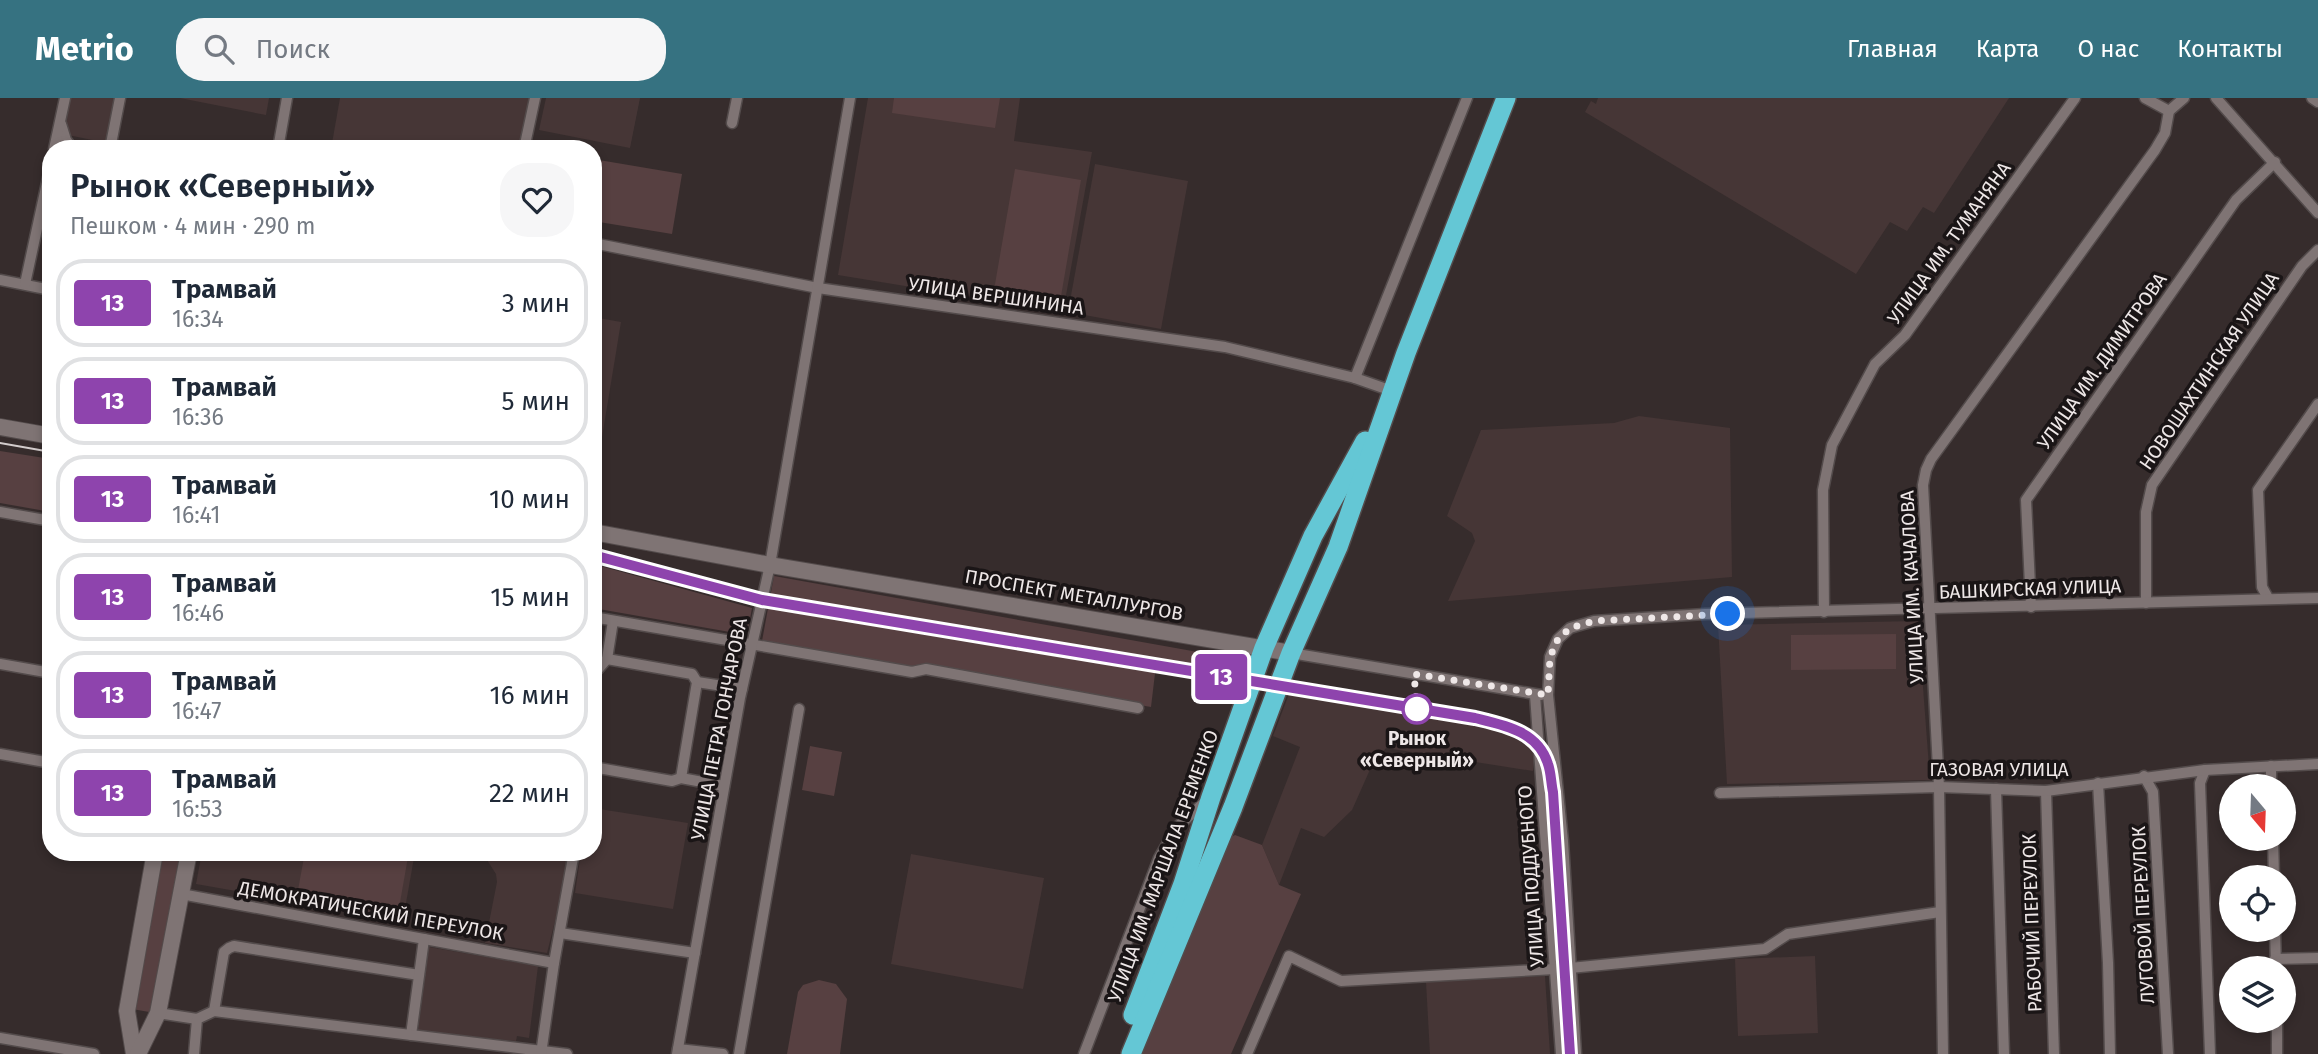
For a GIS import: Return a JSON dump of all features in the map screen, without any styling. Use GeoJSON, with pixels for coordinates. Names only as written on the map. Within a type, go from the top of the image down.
{"type":"FeatureCollection","features":[{"type":"Feature","properties":{"kind":"highway","name":"УЛИЦА ИМ. МАРШАЛА ЕРЕМЕНКО"},"geometry":{"type":"LineString","coordinates":[[1131,1054],[1233,807],[1291,653],[1338,547],[1392,391],[1506,98]]}},
{"type":"Feature","properties":{"kind":"highway","name":"УЛИЦА ИМ. МАРШАЛА ЕРЕМЕНКО"},"geometry":{"type":"LineString","coordinates":[[1119,1054],[1183,884],[1264,648],[1313,536],[1392,391]]}},
{"type":"Feature","properties":{"kind":"highway"},"geometry":{"type":"LineString","coordinates":[[1313,536],[1322,535],[1338,547]]}},
{"type":"Feature","properties":{"kind":"highway"},"geometry":{"type":"LineString","coordinates":[[1211,797],[1216,805],[1233,807]]}},
{"type":"Feature","properties":{"kind":"main road"},"geometry":{"type":"LineString","coordinates":[[0,427],[42,434]]}},
{"type":"Feature","properties":{"kind":"main road","name":"ПРОСПЕКТ МЕТАЛЛУРГОВ"},"geometry":{"type":"LineString","coordinates":[[602,535],[1291,653]]}},
{"type":"Feature","properties":{"kind":"main road"},"geometry":{"type":"LineString","coordinates":[[136,1054],[127,1011],[153,861]]}},
{"type":"Feature","properties":{"kind":"main road"},"geometry":{"type":"LineString","coordinates":[[136,1054],[158,1013],[187,861]]}},
{"type":"Feature","properties":{"kind":"street"},"geometry":{"type":"LineString","coordinates":[[56,140],[65,98]]}},
{"type":"Feature","properties":{"kind":"street"},"geometry":{"type":"LineString","coordinates":[[112,140],[121,98]]}},
{"type":"Feature","properties":{"kind":"street"},"geometry":{"type":"LineString","coordinates":[[280,140],[287,98]]}},
{"type":"Feature","properties":{"kind":"street"},"geometry":{"type":"LineString","coordinates":[[526,140],[535,98]]}},
{"type":"Feature","properties":{"kind":"street"},"geometry":{"type":"LineString","coordinates":[[732,123],[737,98]]}},
{"type":"Feature","properties":{"kind":"street","name":"УЛИЦА ПЕТРА ГОНЧАРОВА"},"geometry":{"type":"LineString","coordinates":[[678,1052],[742,689],[770,565],[850,98]]}},
{"type":"Feature","properties":{"kind":"street"},"geometry":{"type":"LineString","coordinates":[[1355,378],[1467,98]]}},
{"type":"Feature","properties":{"kind":"street","name":"УЛИЦА ИМ. ТУМАНЯНА"},"geometry":{"type":"LineString","coordinates":[[1824,612],[1823,490],[1832,445],[1875,364],[1905,335],[2075,98]]}},
{"type":"Feature","properties":{"kind":"street"},"geometry":{"type":"LineString","coordinates":[[2145,98],[2169,111],[2181,98]]}},
{"type":"Feature","properties":{"kind":"street"},"geometry":{"type":"LineString","coordinates":[[2216,98],[2318,213]]}},
{"type":"Feature","properties":{"kind":"street"},"geometry":{"type":"LineString","coordinates":[[2312,98],[2318,102]]}},
{"type":"Feature","properties":{"kind":"street","name":"УЛИЦА ИМ. КАЧАЛОВА"},"geometry":{"type":"LineString","coordinates":[[1943,1054],[1940,787],[1923,485],[1926,470],[1939,448],[2155,150],[2165,133],[2169,111]]}},
{"type":"Feature","properties":{"kind":"street"},"geometry":{"type":"LineString","coordinates":[[60,122],[66,140]]}},
{"type":"Feature","properties":{"kind":"street","name":"УЛИЦА ИМ. ДИМИТРОВА"},"geometry":{"type":"LineString","coordinates":[[2031,607],[2026,500],[2236,200],[2275,162]]}},
{"type":"Feature","properties":{"kind":"street"},"geometry":{"type":"LineString","coordinates":[[25,285],[42,206]]}},
{"type":"Feature","properties":{"kind":"street","name":"УЛИЦА ВЕРШИНИНА"},"geometry":{"type":"LineString","coordinates":[[602,245],[818,288],[1225,347],[1355,378],[1392,391]]}},
{"type":"Feature","properties":{"kind":"street","name":"НОВОШАХТИНСКАЯ УЛИЦА"},"geometry":{"type":"LineString","coordinates":[[2146,603],[2146,512],[2152,485],[2302,266],[2318,250]]}},
{"type":"Feature","properties":{"kind":"street"},"geometry":{"type":"LineString","coordinates":[[0,279],[42,288]]}},
{"type":"Feature","properties":{"kind":"street"},"geometry":{"type":"LineString","coordinates":[[2268,598],[2262,587],[2258,490],[2318,404]]}},
{"type":"Feature","properties":{"kind":"street"},"geometry":{"type":"LineString","coordinates":[[0,512],[42,519]]}},
{"type":"Feature","properties":{"kind":"street","name":"БАШКИРСКАЯ УЛИЦА"},"geometry":{"type":"LineString","coordinates":[[1556,782],[1548,695],[1550,657],[1558,639],[1570,628],[1581,624],[1704,614],[2318,598]]}},
{"type":"Feature","properties":{"kind":"street"},"geometry":{"type":"LineString","coordinates":[[602,619],[912,672],[926,669],[1138,708]]}},
{"type":"Feature","properties":{"kind":"street"},"geometry":{"type":"LineString","coordinates":[[602,665],[607,659],[613,621]]}},
{"type":"Feature","properties":{"kind":"street","name":"ПРОСПЕКТ МЕТАЛЛУРГОВ"},"geometry":{"type":"LineString","coordinates":[[1291,653],[1548,695]]}},
{"type":"Feature","properties":{"kind":"street"},"geometry":{"type":"LineString","coordinates":[[607,659],[692,674],[697,682],[681,778]]}},
{"type":"Feature","properties":{"kind":"street"},"geometry":{"type":"LineString","coordinates":[[0,664],[42,671]]}},
{"type":"Feature","properties":{"kind":"street"},"geometry":{"type":"LineString","coordinates":[[697,682],[742,689]]}},
{"type":"Feature","properties":{"kind":"street","name":"УЛИЦА ПОДДУБНОГО"},"geometry":{"type":"LineString","coordinates":[[1535,695],[1561,1054]]}},
{"type":"Feature","properties":{"kind":"street"},"geometry":{"type":"LineString","coordinates":[[740,1054],[799,709]]}},
{"type":"Feature","properties":{"kind":"street"},"geometry":{"type":"LineString","coordinates":[[0,754],[42,761]]}},
{"type":"Feature","properties":{"kind":"street","name":"ГАЗОВАЯ УЛИЦА"},"geometry":{"type":"LineString","coordinates":[[1720,793],[1940,787],[2046,791],[2144,776],[2318,764]]}},
{"type":"Feature","properties":{"kind":"street"},"geometry":{"type":"LineString","coordinates":[[2271,766],[2271,774]]}},
{"type":"Feature","properties":{"kind":"street"},"geometry":{"type":"LineString","coordinates":[[602,769],[673,781],[681,778],[724,786]]}},
{"type":"Feature","properties":{"kind":"street"},"geometry":{"type":"LineString","coordinates":[[2205,770],[2200,783],[2210,1054]]}},
{"type":"Feature","properties":{"kind":"street","name":"ЛУГОВОЙ ПЕРЕУЛОК"},"geometry":{"type":"LineString","coordinates":[[2144,776],[2153,792],[2168,1054]]}},
{"type":"Feature","properties":{"kind":"street","name":"УЛИЦА ПОДДУБНОГО"},"geometry":{"type":"LineString","coordinates":[[1556,782],[1563,841],[1576,1054]]}},
{"type":"Feature","properties":{"kind":"street"},"geometry":{"type":"LineString","coordinates":[[2098,783],[2108,963],[2109,1054]]}},
{"type":"Feature","properties":{"kind":"street"},"geometry":{"type":"LineString","coordinates":[[1996,789],[2004,1054]]}},
{"type":"Feature","properties":{"kind":"street","name":"РАБОЧИЙ ПЕРЕУЛОК"},"geometry":{"type":"LineString","coordinates":[[2046,791],[2054,1054]]}},
{"type":"Feature","properties":{"kind":"street"},"geometry":{"type":"LineString","coordinates":[[1084,1054],[1159,858],[1177,827],[1211,797]]}},
{"type":"Feature","properties":{"kind":"street"},"geometry":{"type":"LineString","coordinates":[[542,1053],[554,963],[572,861]]}},
{"type":"Feature","properties":{"kind":"street","name":"ДЕМОКРАТИЧЕСКИЙ ПЕРЕУЛОК"},"geometry":{"type":"LineString","coordinates":[[181,894],[554,963]]}},
{"type":"Feature","properties":{"kind":"street"},"geometry":{"type":"LineString","coordinates":[[1570,968],[1765,949],[1788,934],[1940,912]]}},
{"type":"Feature","properties":{"kind":"street"},"geometry":{"type":"LineString","coordinates":[[559,933],[695,953]]}},
{"type":"Feature","properties":{"kind":"street"},"geometry":{"type":"LineString","coordinates":[[411,1035],[424,939]]}},
{"type":"Feature","properties":{"kind":"street"},"geometry":{"type":"LineString","coordinates":[[214,1011],[224,952],[234,946],[419,975]]}},
{"type":"Feature","properties":{"kind":"street"},"geometry":{"type":"LineString","coordinates":[[1247,1054],[1289,957],[1341,981],[1555,969]]}},
{"type":"Feature","properties":{"kind":"street"},"geometry":{"type":"LineString","coordinates":[[2296,961],[2318,958]]}},
{"type":"Feature","properties":{"kind":"street"},"geometry":{"type":"LineString","coordinates":[[158,1013],[197,1019],[214,1011],[566,1054]]}},
{"type":"Feature","properties":{"kind":"street"},"geometry":{"type":"LineString","coordinates":[[194,1054],[197,1019]]}},
{"type":"Feature","properties":{"kind":"street"},"geometry":{"type":"LineString","coordinates":[[2277,1033],[2277,1054]]}},
{"type":"Feature","properties":{"kind":"street"},"geometry":{"type":"LineString","coordinates":[[0,1038],[94,1054]]}},
{"type":"Feature","properties":{"kind":"street"},"geometry":{"type":"LineString","coordinates":[[678,1052],[723,1054]]}},
{"type":"Feature","properties":{"kind":"shaded area"},"geometry":{"type":"Polygon","coordinates":[[[70,98],[116,98],[108,140],[63,134],[70,98]]]}},
{"type":"Feature","properties":{"kind":"shaded area"},"geometry":{"type":"Polygon","coordinates":[[[180,98],[269,98],[266,115],[180,98]]]}},
{"type":"Feature","properties":{"kind":"shaded area"},"geometry":{"type":"Polygon","coordinates":[[[340,98],[533,98],[524,140],[333,140],[340,98]]]}},
{"type":"Feature","properties":{"kind":"shaded area"},"geometry":{"type":"Polygon","coordinates":[[[546,98],[640,98],[630,148],[602,142],[602,140],[539,130],[546,98]]]}},
{"type":"Feature","properties":{"kind":"shaded area"},"geometry":{"type":"Polygon","coordinates":[[[868,98],[1020,98],[1014,141],[1092,152],[1063,312],[838,275],[868,98]]]}},
{"type":"Feature","properties":{"kind":"shaded area"},"geometry":{"type":"Polygon","coordinates":[[[894,98],[1000,98],[995,128],[892,113],[894,98]]]}},
{"type":"Feature","properties":{"kind":"shaded area"},"geometry":{"type":"Polygon","coordinates":[[[1598,98],[2009,98],[1934,213],[1923,207],[1907,231],[1890,222],[1856,274],[1585,112],[1591,101],[1596,104],[1598,98]]]}},
{"type":"Feature","properties":{"kind":"shaded area"},"geometry":{"type":"Polygon","coordinates":[[[602,161],[682,174],[672,234],[602,222],[602,161]]]}},
{"type":"Feature","properties":{"kind":"shaded area"},"geometry":{"type":"Polygon","coordinates":[[[1095,164],[1188,181],[1161,329],[1068,312],[1095,164]]]}},
{"type":"Feature","properties":{"kind":"shaded area"},"geometry":{"type":"Polygon","coordinates":[[[1015,169],[1081,180],[1060,302],[994,290],[1015,169]]]}},
{"type":"Feature","properties":{"kind":"shaded area"},"geometry":{"type":"Polygon","coordinates":[[[602,319],[621,322],[602,437],[602,319]]]}},
{"type":"Feature","properties":{"kind":"shaded area"},"geometry":{"type":"Polygon","coordinates":[[[1639,416],[1730,428],[1732,577],[1448,601],[1475,541],[1472,533],[1447,516],[1481,430],[1614,423],[1639,416]]]}},
{"type":"Feature","properties":{"kind":"shaded area"},"geometry":{"type":"Polygon","coordinates":[[[0,451],[42,458],[42,510],[0,503],[0,451]]]}},
{"type":"Feature","properties":{"kind":"shaded area"},"geometry":{"type":"Polygon","coordinates":[[[602,566],[752,608],[747,635],[602,610],[602,566]]]}},
{"type":"Feature","properties":{"kind":"shaded area"},"geometry":{"type":"Polygon","coordinates":[[[774,576],[1237,659],[1234,679],[1156,665],[1151,707],[762,641],[774,576]]]}},
{"type":"Feature","properties":{"kind":"shaded area"},"geometry":{"type":"Polygon","coordinates":[[[1918,621],[1930,780],[1727,784],[1718,625],[1918,621]]]}},
{"type":"Feature","properties":{"kind":"shaded area"},"geometry":{"type":"Polygon","coordinates":[[[1896,634],[1896,669],[1791,670],[1791,635],[1896,634]]]}},
{"type":"Feature","properties":{"kind":"shaded area","name":"Рынок «Северный»"},"geometry":{"type":"Polygon","coordinates":[[[1289,694],[1476,722],[1517,733],[1536,748],[1533,771],[1386,748],[1372,765],[1352,810],[1324,837],[1301,828],[1279,885],[1262,845],[1300,747],[1273,736],[1289,694]]]}},
{"type":"Feature","properties":{"kind":"shaded area"},"geometry":{"type":"Polygon","coordinates":[[[810,746],[842,752],[834,796],[802,790],[810,746]]]}},
{"type":"Feature","properties":{"kind":"shaded area"},"geometry":{"type":"Polygon","coordinates":[[[602,809],[688,823],[673,909],[575,893],[580,861],[602,861],[602,809]]]}},
{"type":"Feature","properties":{"kind":"shaded area"},"geometry":{"type":"Polygon","coordinates":[[[1235,835],[1262,845],[1279,885],[1301,894],[1231,1054],[1142,1054],[1224,841],[1235,835]]]}},
{"type":"Feature","properties":{"kind":"shaded area"},"geometry":{"type":"Polygon","coordinates":[[[911,854],[1044,878],[1023,989],[891,964],[911,854]]]}},
{"type":"Feature","properties":{"kind":"shaded area"},"geometry":{"type":"Polygon","coordinates":[[[157,861],[183,861],[155,1013],[132,1009],[157,861]]]}},
{"type":"Feature","properties":{"kind":"shaded area"},"geometry":{"type":"Polygon","coordinates":[[[200,861],[413,861],[403,920],[196,884],[200,861]]]}},
{"type":"Feature","properties":{"kind":"shaded area"},"geometry":{"type":"Polygon","coordinates":[[[303,861],[407,861],[399,908],[298,890],[303,861]]]}},
{"type":"Feature","properties":{"kind":"shaded area"},"geometry":{"type":"Polygon","coordinates":[[[488,861],[569,861],[547,953],[485,943],[497,882],[496,874],[488,861]]]}},
{"type":"Feature","properties":{"kind":"shaded area"},"geometry":{"type":"Polygon","coordinates":[[[429,947],[538,966],[529,1038],[517,1036],[516,1041],[418,1031],[429,947]]]}},
{"type":"Feature","properties":{"kind":"shaded area"},"geometry":{"type":"Polygon","coordinates":[[[1815,956],[1818,1033],[1738,1036],[1735,959],[1815,956]]]}},
{"type":"Feature","properties":{"kind":"shaded area"},"geometry":{"type":"Polygon","coordinates":[[[1545,976],[1550,1054],[1430,1054],[1426,982],[1545,976]]]}},
{"type":"Feature","properties":{"kind":"shaded area"},"geometry":{"type":"Polygon","coordinates":[[[819,980],[836,984],[847,999],[840,1054],[787,1054],[798,992],[803,985],[819,980]]]}},
{"type":"Feature","properties":{"kind":"tram line"},"geometry":{"type":"LineString","coordinates":[[0,443],[42,450]]}},
{"type":"Feature","properties":{"kind":"tram line"},"geometry":{"type":"LineString","coordinates":[[602,557],[762,600],[1475,718],[1519,731],[1537,743],[1543,753],[1548,764],[1553,792],[1570,1054]]}},
{"type":"Feature","properties":{"kind":"tram line","name":"13"},"geometry":{"type":"LineString","coordinates":[[602,558],[762,600],[1475,718],[1516,728],[1539,746],[1548,763],[1553,792],[1570,1054]]}},
{"type":"Feature","properties":{"kind":"place","name":"Рынок «Северный»"},"geometry":{"type":"Point","coordinates":[1417,709]}},
{"type":"Feature","properties":{"kind":"route"},"geometry":{"type":"LineString","coordinates":[[1417,709],[1414,674],[1548,695],[1550,657],[1558,639],[1570,628],[1594,621],[1728,614]]}}]}
